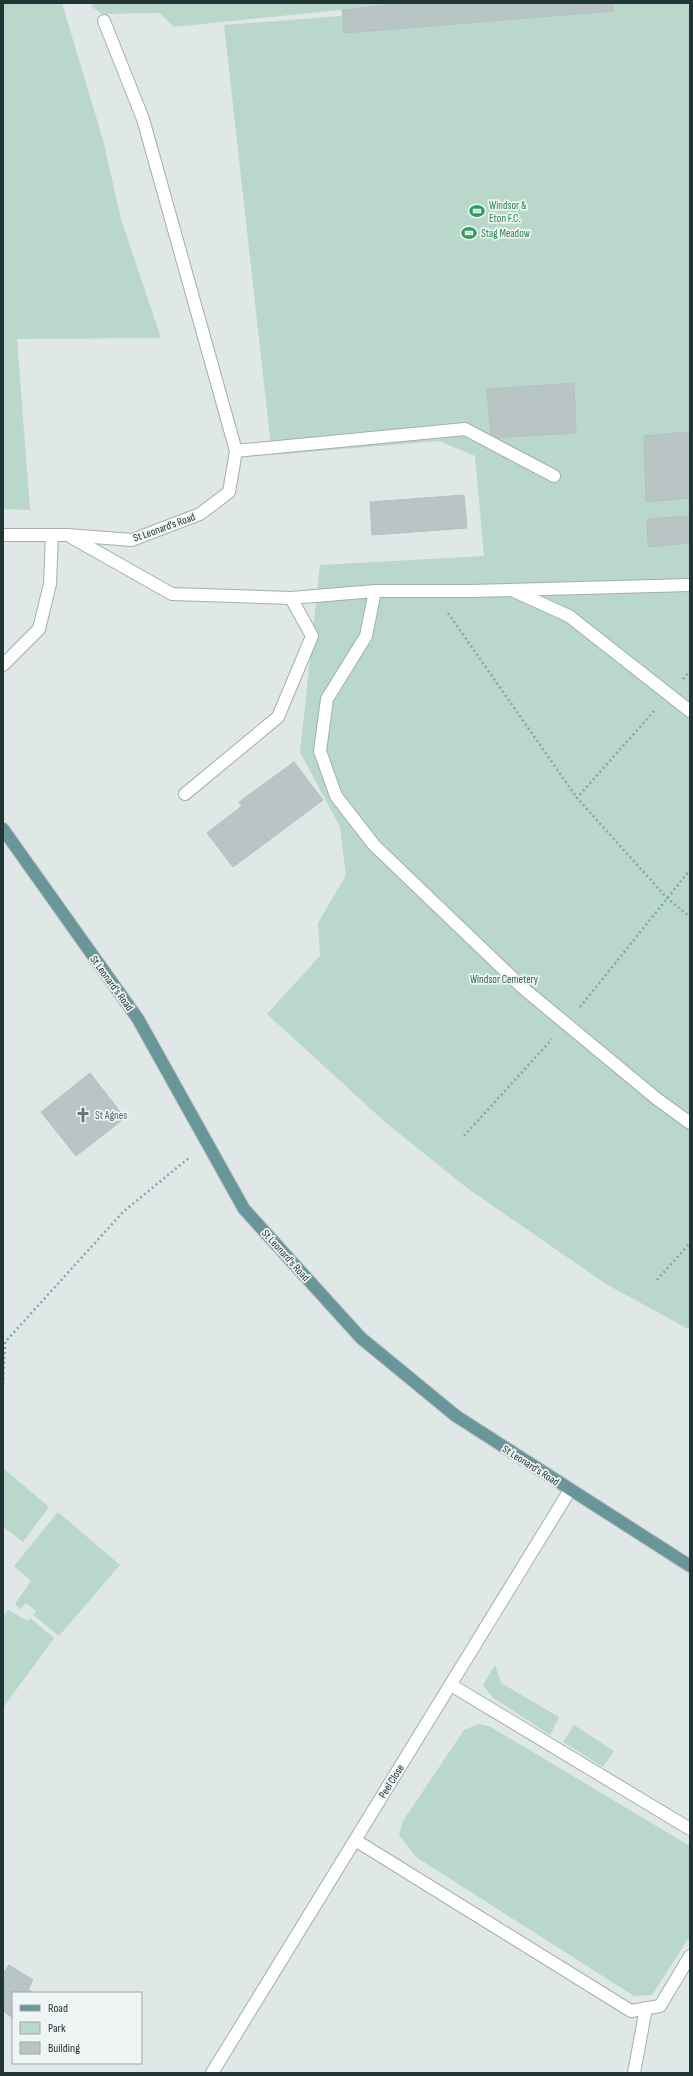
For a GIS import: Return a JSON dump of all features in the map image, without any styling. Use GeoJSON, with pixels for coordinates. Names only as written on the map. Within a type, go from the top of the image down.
{"type":"FeatureCollection","features":[{"type":"Feature","properties":{"kind":"main road","name":"St Leonard's Road"},"geometry":{"type":"LineString","coordinates":[[3,830],[138,1020],[244,1209],[361,1338],[456,1416],[690,1566]]}},
{"type":"Feature","properties":{"kind":"street"},"geometry":{"type":"LineString","coordinates":[[104,21],[143,119],[236,452],[465,429],[554,476]]}},
{"type":"Feature","properties":{"kind":"street","name":"St Leonard's Road"},"geometry":{"type":"LineString","coordinates":[[3,535],[67,535],[132,540],[200,514],[229,492],[236,452]]}},
{"type":"Feature","properties":{"kind":"street"},"geometry":{"type":"LineString","coordinates":[[3,665],[40,629],[50,584],[52,535]]}},
{"type":"Feature","properties":{"kind":"street"},"geometry":{"type":"LineString","coordinates":[[67,535],[172,594],[291,598],[375,591],[511,590],[690,585]]}},
{"type":"Feature","properties":{"kind":"street"},"geometry":{"type":"LineString","coordinates":[[511,590],[569,616],[690,711]]}},
{"type":"Feature","properties":{"kind":"street"},"geometry":{"type":"LineString","coordinates":[[375,591],[366,636],[327,699],[320,751],[336,796],[374,845],[523,988],[657,1099],[690,1123]]}},
{"type":"Feature","properties":{"kind":"street"},"geometry":{"type":"LineString","coordinates":[[185,794],[278,717],[312,636],[291,598]]}},
{"type":"Feature","properties":{"kind":"street","name":"Peel Close"},"geometry":{"type":"LineString","coordinates":[[212,2073],[570,1490]]}},
{"type":"Feature","properties":{"kind":"street"},"geometry":{"type":"LineString","coordinates":[[451,1685],[690,1829]]}},
{"type":"Feature","properties":{"kind":"street"},"geometry":{"type":"LineString","coordinates":[[355,1840],[631,2011],[660,2006],[690,1956]]}},
{"type":"Feature","properties":{"kind":"street"},"geometry":{"type":"LineString","coordinates":[[634,2073],[646,2008]]}},
{"type":"Feature","properties":{"kind":"path"},"geometry":{"type":"LineString","coordinates":[[427,591],[442,605],[577,798],[667,898],[690,918]]}},
{"type":"Feature","properties":{"kind":"path"},"geometry":{"type":"LineString","coordinates":[[577,798],[669,694]]}},
{"type":"Feature","properties":{"kind":"path"},"geometry":{"type":"LineString","coordinates":[[464,1136],[566,1024],[690,870]]}},
{"type":"Feature","properties":{"kind":"path"},"geometry":{"type":"LineString","coordinates":[[3,1384],[4,1342],[124,1212],[207,1143]]}},
{"type":"Feature","properties":{"kind":"path"},"geometry":{"type":"LineString","coordinates":[[657,1280],[690,1243]]}},
{"type":"Feature","properties":{"kind":"green space"},"geometry":{"type":"Polygon","coordinates":[[[3,3],[62,3],[103,140],[121,219],[161,338],[17,339],[30,510],[3,509],[3,3]]]}},
{"type":"Feature","properties":{"kind":"green space"},"geometry":{"type":"Polygon","coordinates":[[[93,3],[408,3],[174,27],[160,13],[102,14],[91,6],[93,3]]]}},
{"type":"Feature","properties":{"kind":"green space","name":"Windsor Cemetery"},"geometry":{"type":"Polygon","coordinates":[[[505,3],[690,3],[690,1330],[606,1284],[467,1188],[385,1122],[267,1014],[320,956],[318,923],[346,875],[340,827],[300,752],[320,565],[484,556],[475,456],[439,441],[272,455],[224,25],[505,3]]]}},
{"type":"Feature","properties":{"kind":"green space"},"geometry":{"type":"Polygon","coordinates":[[[3,1468],[49,1507],[23,1542],[3,1527],[3,1468]]]}},
{"type":"Feature","properties":{"kind":"green space"},"geometry":{"type":"Polygon","coordinates":[[[58,1512],[120,1565],[59,1636],[33,1615],[36,1611],[26,1603],[20,1609],[15,1604],[31,1581],[14,1566],[58,1512]]]}},
{"type":"Feature","properties":{"kind":"green space"},"geometry":{"type":"Polygon","coordinates":[[[8,1610],[28,1621],[30,1618],[54,1638],[3,1708],[3,1616],[8,1610]]]}},
{"type":"Feature","properties":{"kind":"green space"},"geometry":{"type":"Polygon","coordinates":[[[495,1665],[501,1683],[559,1717],[550,1735],[492,1697],[483,1685],[495,1665]]]}},
{"type":"Feature","properties":{"kind":"green space"},"geometry":{"type":"Polygon","coordinates":[[[479,1724],[489,1726],[690,1846],[690,1936],[652,1995],[634,1996],[416,1857],[399,1835],[403,1821],[464,1730],[479,1724]]]}},
{"type":"Feature","properties":{"kind":"green space"},"geometry":{"type":"Polygon","coordinates":[[[574,1725],[614,1751],[603,1767],[563,1742],[574,1725]]]}},
{"type":"Feature","properties":{"kind":"building"},"geometry":{"type":"Polygon","coordinates":[[[408,3],[612,3],[613,11],[344,33],[342,10],[408,3]]]}},
{"type":"Feature","properties":{"kind":"building"},"geometry":{"type":"Polygon","coordinates":[[[574,383],[576,433],[491,438],[487,389],[574,383]]]}},
{"type":"Feature","properties":{"kind":"building"},"geometry":{"type":"Polygon","coordinates":[[[690,432],[690,498],[646,502],[644,436],[690,432]]]}},
{"type":"Feature","properties":{"kind":"building"},"geometry":{"type":"Polygon","coordinates":[[[464,495],[467,528],[372,535],[370,502],[464,495]]]}},
{"type":"Feature","properties":{"kind":"building"},"geometry":{"type":"Polygon","coordinates":[[[690,516],[690,543],[648,547],[647,519],[690,516]]]}},
{"type":"Feature","properties":{"kind":"building"},"geometry":{"type":"Polygon","coordinates":[[[294,762],[323,800],[268,841],[239,802],[294,762]]]}},
{"type":"Feature","properties":{"kind":"building"},"geometry":{"type":"Polygon","coordinates":[[[242,806],[268,841],[233,867],[207,833],[242,806]]]}},
{"type":"Feature","properties":{"kind":"building","name":"St Agnes"},"geometry":{"type":"Polygon","coordinates":[[[90,1073],[125,1118],[76,1156],[41,1112],[90,1073]]]}},
{"type":"Feature","properties":{"kind":"building"},"geometry":{"type":"Polygon","coordinates":[[[9,1965],[33,1980],[28,1989],[32,1992],[12,1992],[12,2017],[3,2011],[3,1974],[9,1965]]]}},
{"type":"Feature","properties":{"kind":"place","name":"Windsor & Eton F.C."},"geometry":{"type":"Point","coordinates":[477,211]}},
{"type":"Feature","properties":{"kind":"place","name":"Stag Meadow"},"geometry":{"type":"Point","coordinates":[469,233]}},
{"type":"Feature","properties":{"kind":"place","name":"St Agnes"},"geometry":{"type":"Point","coordinates":[83,1115]}}]}
